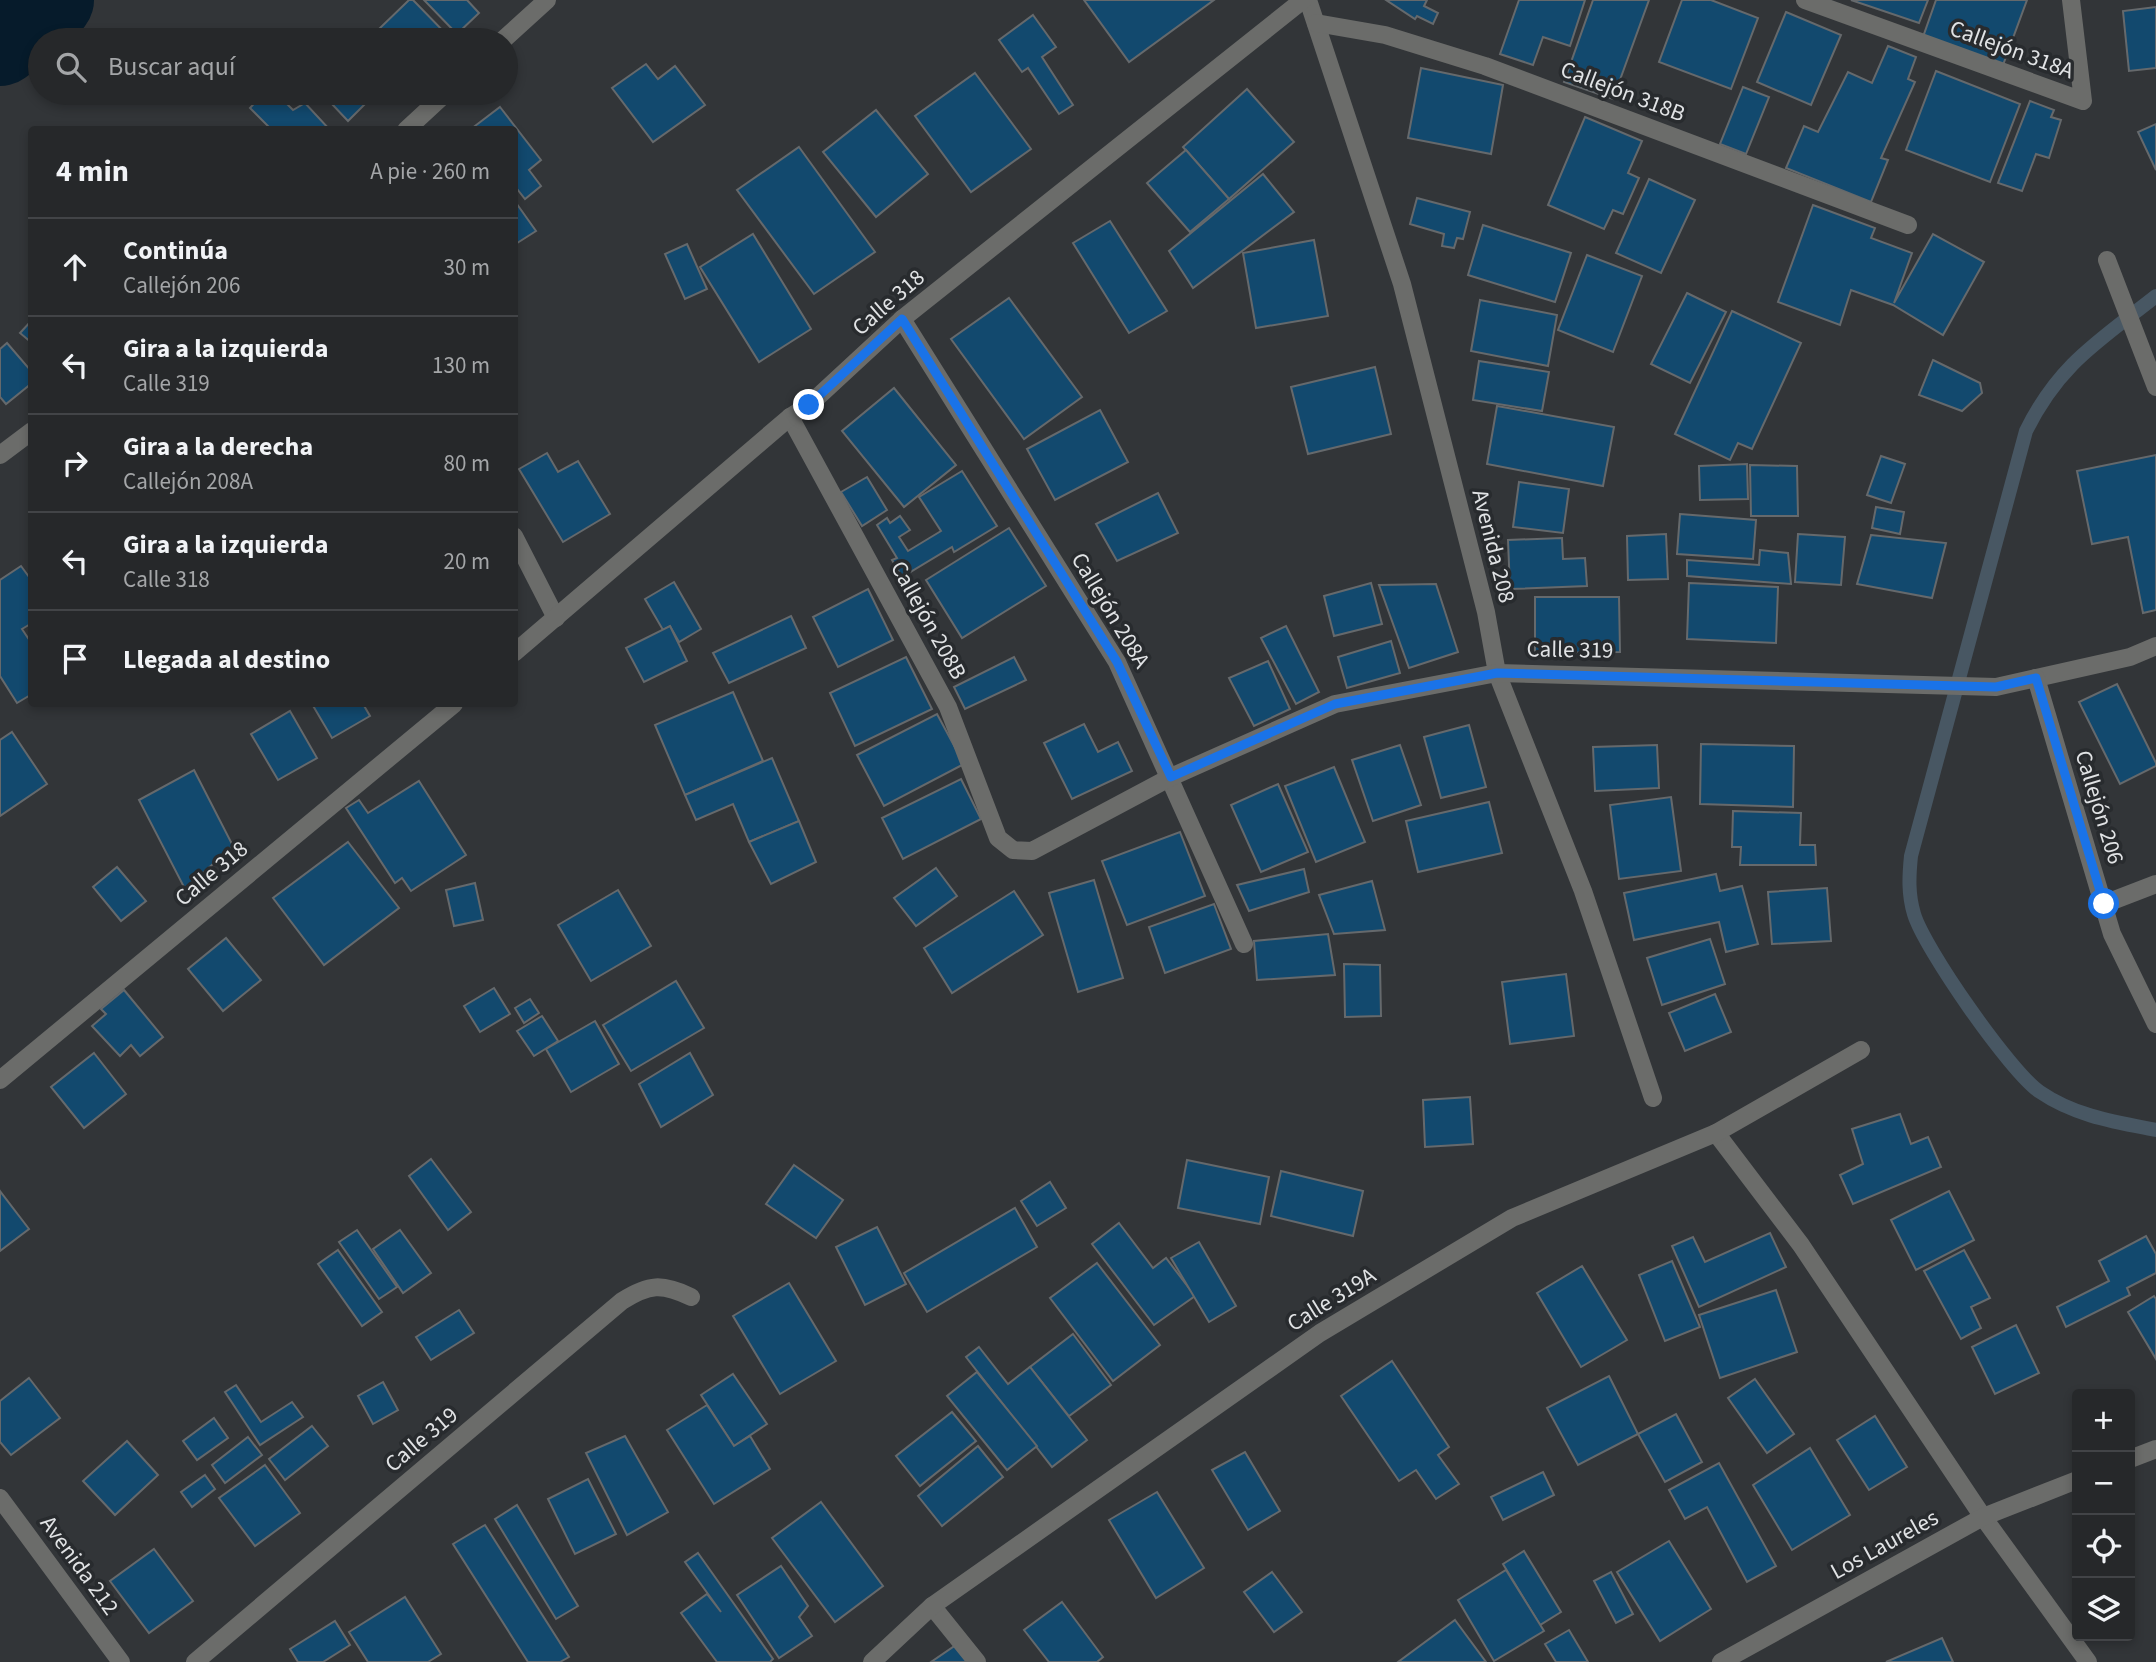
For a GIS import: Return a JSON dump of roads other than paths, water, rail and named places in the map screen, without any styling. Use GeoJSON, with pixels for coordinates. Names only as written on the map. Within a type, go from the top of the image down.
{"type":"FeatureCollection","features":[{"type":"Feature","properties":{"kind":"street"},"geometry":{"type":"LineString","coordinates":[[516,28],[547,0]]}},
{"type":"Feature","properties":{"kind":"street","name":"Avenida 208"},"geometry":{"type":"LineString","coordinates":[[1306,0],[1316,23],[1402,284],[1486,612],[1497,673],[1583,891],[1653,1098]]}},
{"type":"Feature","properties":{"kind":"street","name":"Calle 318"},"geometry":{"type":"LineString","coordinates":[[518,650],[790,417],[809,405],[902,319],[1306,0]]}},
{"type":"Feature","properties":{"kind":"street","name":"Callejón 318A"},"geometry":{"type":"LineString","coordinates":[[1805,0],[2083,101],[2071,0]]}},
{"type":"Feature","properties":{"kind":"street","name":"Callejón 318B"},"geometry":{"type":"LineString","coordinates":[[1316,23],[1385,35],[1485,66],[1908,225]]}},
{"type":"Feature","properties":{"kind":"street"},"geometry":{"type":"LineString","coordinates":[[410,126],[433,105]]}},
{"type":"Feature","properties":{"kind":"street"},"geometry":{"type":"LineString","coordinates":[[2107,260],[2140,344],[2153,367],[2156,387]]}},
{"type":"Feature","properties":{"kind":"street","name":"Callejón 208A"},"geometry":{"type":"LineString","coordinates":[[902,319],[1117,662],[1244,944]]}},
{"type":"Feature","properties":{"kind":"street","name":"Callejón 208B"},"geometry":{"type":"LineString","coordinates":[[790,417],[948,707],[998,838],[1013,850]]}},
{"type":"Feature","properties":{"kind":"street"},"geometry":{"type":"LineString","coordinates":[[0,455],[28,433]]}},
{"type":"Feature","properties":{"kind":"street"},"geometry":{"type":"LineString","coordinates":[[518,544],[556,618]]}},
{"type":"Feature","properties":{"kind":"street","name":"Calle 319"},"geometry":{"type":"LineString","coordinates":[[1013,850],[1032,851],[1171,777],[1335,704],[1497,673],[1894,682],[1996,687],[2130,657],[2156,646]]}},
{"type":"Feature","properties":{"kind":"street","name":"Callejón 206"},"geometry":{"type":"LineString","coordinates":[[2036,678],[2112,934],[2156,1024]]}},
{"type":"Feature","properties":{"kind":"street","name":"Calle 318"},"geometry":{"type":"LineString","coordinates":[[0,1080],[450,707]]}},
{"type":"Feature","properties":{"kind":"street"},"geometry":{"type":"LineString","coordinates":[[2104,904],[2156,884]]}},
{"type":"Feature","properties":{"kind":"street","name":"Calle 319A"},"geometry":{"type":"LineString","coordinates":[[872,1662],[932,1605],[1320,1333],[1512,1218],[1716,1133],[1861,1050]]}},
{"type":"Feature","properties":{"kind":"street"},"geometry":{"type":"LineString","coordinates":[[1716,1133],[1801,1245],[1983,1517],[2088,1662]]}},
{"type":"Feature","properties":{"kind":"street","name":"Calle 319"},"geometry":{"type":"LineString","coordinates":[[195,1662],[622,1301],[644,1287],[671,1287],[691,1297]]}},
{"type":"Feature","properties":{"kind":"street"},"geometry":{"type":"LineString","coordinates":[[2135,1457],[2156,1449]]}},
{"type":"Feature","properties":{"kind":"street","name":"Los Laureles"},"geometry":{"type":"LineString","coordinates":[[1721,1662],[1983,1517],[2072,1482]]}},
{"type":"Feature","properties":{"kind":"street","name":"Avenida 212"},"geometry":{"type":"LineString","coordinates":[[0,1498],[121,1662]]}},
{"type":"Feature","properties":{"kind":"street"},"geometry":{"type":"LineString","coordinates":[[932,1605],[977,1662]]}},
{"type":"Feature","properties":{"kind":"waterway"},"geometry":{"type":"LineString","coordinates":[[0,44],[41,14],[52,0]]}},
{"type":"Feature","properties":{"kind":"waterway"},"geometry":{"type":"LineString","coordinates":[[2156,296],[2082,355],[2052,388],[2026,431],[1911,856],[1909,878],[1914,914],[1921,931],[1970,1009],[2009,1061],[2027,1080],[2040,1092],[2067,1107],[2111,1121],[2156,1130]]}}]}
